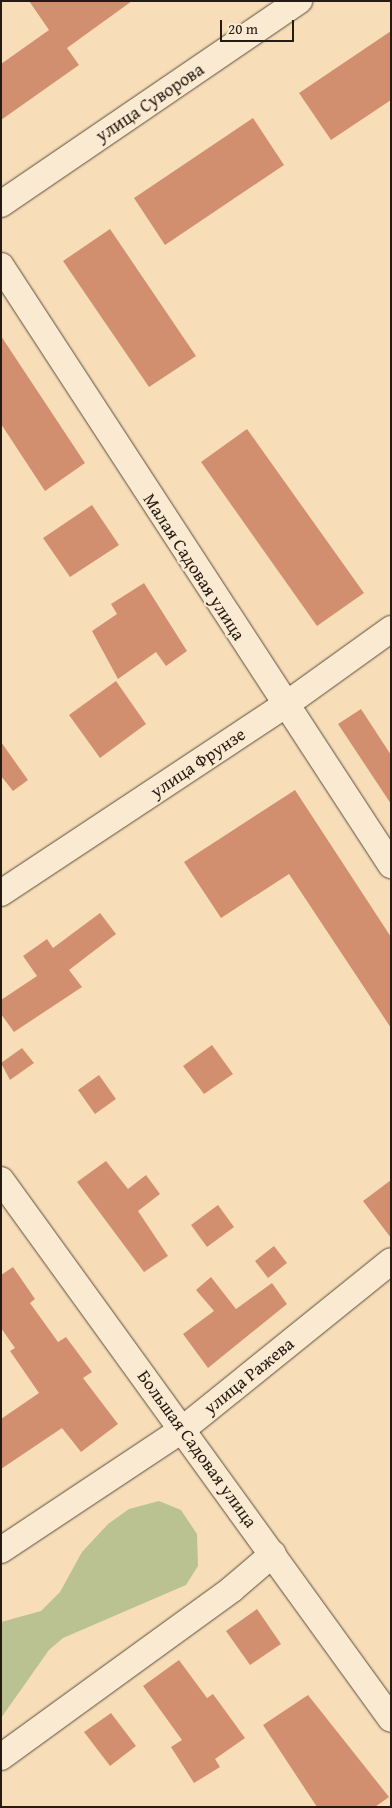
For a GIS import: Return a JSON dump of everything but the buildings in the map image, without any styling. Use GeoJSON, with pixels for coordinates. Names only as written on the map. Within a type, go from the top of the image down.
{"type":"FeatureCollection","features":[{"type":"Feature","properties":{"kind":"street","name":"улица Суворова"},"geometry":{"type":"LineString","coordinates":[[1,204],[299,1]]}},
{"type":"Feature","properties":{"kind":"street","name":"Малая Садовая улица"},"geometry":{"type":"LineString","coordinates":[[1,266],[284,706],[391,864]]}},
{"type":"Feature","properties":{"kind":"street","name":"улица Фрунзе"},"geometry":{"type":"LineString","coordinates":[[1,893],[284,706],[391,628]]}},
{"type":"Feature","properties":{"kind":"street","name":"Большая Садовая улица"},"geometry":{"type":"LineString","coordinates":[[1,1180],[391,1719]]}},
{"type":"Feature","properties":{"kind":"street","name":"улица Ражева"},"geometry":{"type":"LineString","coordinates":[[1,1550],[183,1429],[391,1261]]}},
{"type":"Feature","properties":{"kind":"street"},"geometry":{"type":"LineString","coordinates":[[1,1757],[232,1589],[273,1554]]}},
{"type":"Feature","properties":{"kind":"green space"},"geometry":{"type":"Polygon","coordinates":[[[159,1501],[181,1510],[197,1534],[198,1566],[186,1585],[63,1638],[49,1650],[1,1718],[1,1622],[41,1611],[60,1592],[82,1552],[108,1524],[129,1509],[159,1501]]]}}]}
